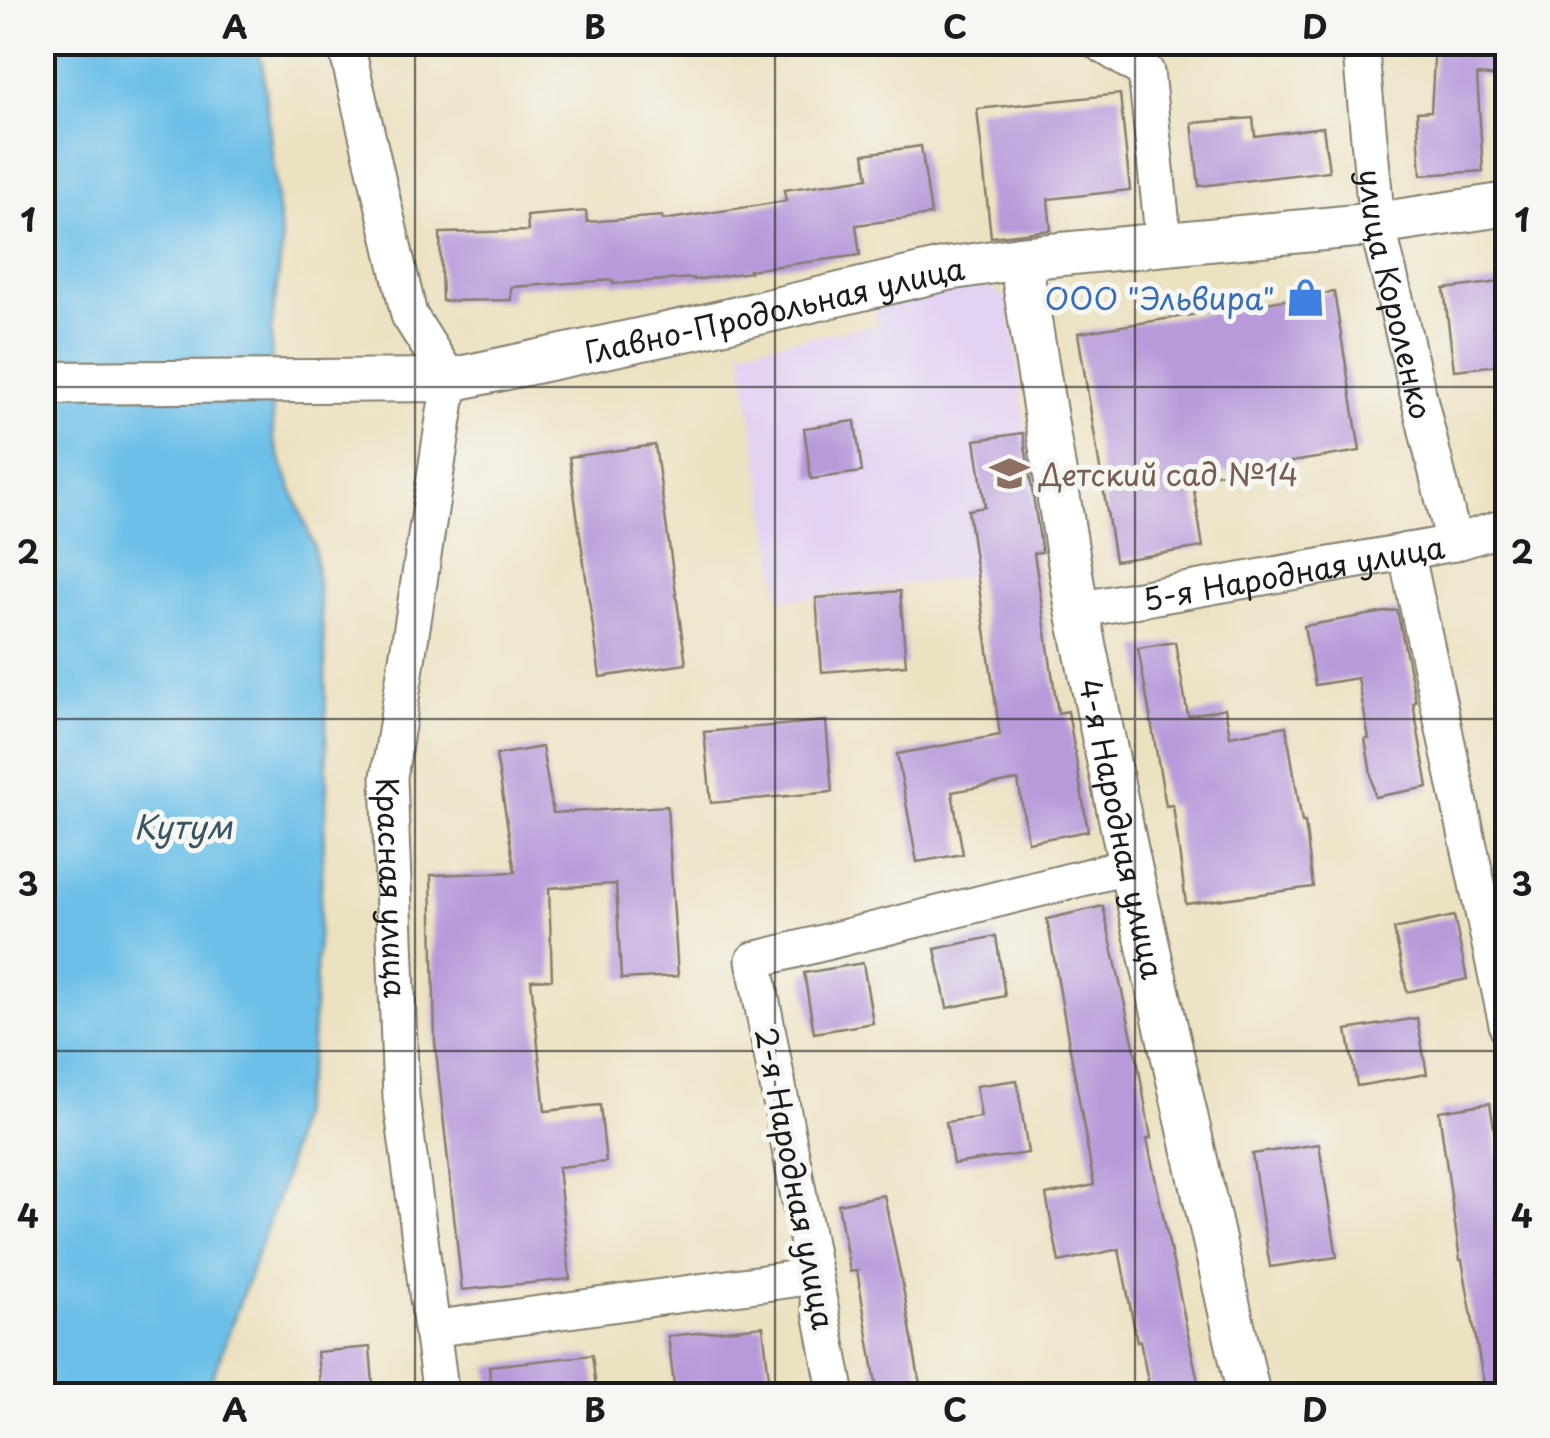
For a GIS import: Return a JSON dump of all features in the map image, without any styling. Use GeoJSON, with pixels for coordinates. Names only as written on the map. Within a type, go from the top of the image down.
{"type":"FeatureCollection","features":[{"type":"Feature","properties":{"kind":"street"},"geometry":{"type":"LineString","coordinates":[[344,42],[409,315],[450,380]]}},
{"type":"Feature","properties":{"kind":"street"},"geometry":{"type":"LineString","coordinates":[[1098,42],[1146,72],[1164,245]]}},
{"type":"Feature","properties":{"kind":"street","name":"улица Короленко"},"geometry":{"type":"LineString","coordinates":[[1360,42],[1377,224],[1454,542]]}},
{"type":"Feature","properties":{"kind":"street","name":"Главно-Продольная улица"},"geometry":{"type":"LineString","coordinates":[[42,383],[450,380],[947,269],[1020,258],[1377,224],[1508,204]]}},
{"type":"Feature","properties":{"kind":"street","name":"4-я Народная улица"},"geometry":{"type":"LineString","coordinates":[[1020,258],[1078,610],[1130,866],[1248,1396]]}},
{"type":"Feature","properties":{"kind":"street","name":"Красная улица"},"geometry":{"type":"LineString","coordinates":[[441,1396],[401,1097],[389,777],[450,380]]}},
{"type":"Feature","properties":{"kind":"street","name":"5-я Народная улица"},"geometry":{"type":"LineString","coordinates":[[1078,610],[1454,542],[1508,526]]}},
{"type":"Feature","properties":{"kind":"street"},"geometry":{"type":"LineString","coordinates":[[1406,551],[1508,1029]]}},
{"type":"Feature","properties":{"kind":"street","name":"2-я Народная улица"},"geometry":{"type":"LineString","coordinates":[[837,1396],[754,960],[1130,866]]}},
{"type":"Feature","properties":{"kind":"street"},"geometry":{"type":"LineString","coordinates":[[431,1328],[814,1276]]}},
{"type":"Feature","properties":{"kind":"shaded area"},"geometry":{"type":"Polygon","coordinates":[[[978,280],[1009,300],[1026,432],[1032,432],[1050,551],[1032,554],[1034,568],[781,600],[741,349],[877,325],[874,298],[978,280]]]}},
{"type":"Feature","properties":{"kind":"water","name":"Кутум"},"geometry":{"type":"Polygon","coordinates":[[[42,43],[256,43],[262,61],[282,247],[271,330],[273,439],[314,547],[325,653],[327,789],[311,1057],[283,1182],[206,1395],[43,1395],[42,821],[51,709],[42,612],[42,43]]]}},
{"type":"Feature","properties":{"kind":"building"},"geometry":{"type":"Polygon","coordinates":[[[1435,42],[1503,42],[1501,77],[1477,75],[1483,171],[1421,175],[1417,112],[1431,111],[1435,42]]]}},
{"type":"Feature","properties":{"kind":"building"},"geometry":{"type":"Polygon","coordinates":[[[1120,94],[1130,190],[1048,199],[1051,230],[991,237],[977,109],[1120,94]]]}},
{"type":"Feature","properties":{"kind":"building"},"geometry":{"type":"Polygon","coordinates":[[[1253,118],[1255,136],[1323,127],[1329,171],[1199,186],[1192,123],[1253,118]]]}},
{"type":"Feature","properties":{"kind":"building"},"geometry":{"type":"Polygon","coordinates":[[[921,146],[931,215],[856,225],[860,255],[694,280],[613,284],[613,280],[511,287],[511,300],[442,301],[440,233],[528,231],[527,216],[586,211],[587,222],[662,216],[663,220],[786,201],[784,190],[868,178],[864,154],[921,146]]]}},
{"type":"Feature","properties":{"kind":"building"},"geometry":{"type":"Polygon","coordinates":[[[1508,281],[1508,364],[1454,370],[1444,289],[1508,281]]]}},
{"type":"Feature","properties":{"kind":"building"},"geometry":{"type":"Polygon","coordinates":[[[1334,292],[1360,451],[1192,478],[1203,547],[1115,561],[1078,333],[1334,292]]]}},
{"type":"Feature","properties":{"kind":"building"},"geometry":{"type":"Polygon","coordinates":[[[855,421],[862,472],[811,479],[804,428],[855,421]]]}},
{"type":"Feature","properties":{"kind":"building"},"geometry":{"type":"Polygon","coordinates":[[[1023,433],[1042,552],[1034,553],[1058,713],[1068,711],[1088,831],[1028,842],[1018,780],[952,792],[963,854],[917,862],[897,754],[1000,735],[968,510],[985,507],[975,440],[1023,433]]]}},
{"type":"Feature","properties":{"kind":"building"},"geometry":{"type":"Polygon","coordinates":[[[655,445],[686,664],[600,677],[569,457],[655,445]]]}},
{"type":"Feature","properties":{"kind":"building"},"geometry":{"type":"Polygon","coordinates":[[[900,591],[906,665],[822,672],[816,598],[900,591]]]}},
{"type":"Feature","properties":{"kind":"building"},"geometry":{"type":"Polygon","coordinates":[[[1397,610],[1428,787],[1375,797],[1358,678],[1315,685],[1304,626],[1397,610]]]}},
{"type":"Feature","properties":{"kind":"building"},"geometry":{"type":"Polygon","coordinates":[[[1175,642],[1188,716],[1225,708],[1230,736],[1286,726],[1313,887],[1186,904],[1173,805],[1166,806],[1138,648],[1175,642]]]}},
{"type":"Feature","properties":{"kind":"building"},"geometry":{"type":"Polygon","coordinates":[[[826,721],[832,792],[711,803],[704,732],[826,721]]]}},
{"type":"Feature","properties":{"kind":"building"},"geometry":{"type":"Polygon","coordinates":[[[542,747],[553,813],[667,806],[678,976],[621,979],[616,884],[549,888],[552,979],[531,980],[545,1111],[600,1105],[606,1162],[558,1167],[570,1279],[462,1290],[435,1042],[431,875],[515,872],[496,755],[542,747]]]}},
{"type":"Feature","properties":{"kind":"building"},"geometry":{"type":"Polygon","coordinates":[[[1103,906],[1138,1064],[1151,1138],[1147,1139],[1201,1396],[1151,1396],[1119,1249],[1059,1262],[1046,1195],[1094,1185],[1047,919],[1103,906]]]}},
{"type":"Feature","properties":{"kind":"building"},"geometry":{"type":"Polygon","coordinates":[[[1454,916],[1467,979],[1407,992],[1394,929],[1454,916]]]}},
{"type":"Feature","properties":{"kind":"building"},"geometry":{"type":"Polygon","coordinates":[[[996,936],[1005,996],[947,1008],[935,949],[996,936]]]}},
{"type":"Feature","properties":{"kind":"building"},"geometry":{"type":"Polygon","coordinates":[[[863,963],[873,1023],[814,1033],[804,973],[863,963]]]}},
{"type":"Feature","properties":{"kind":"building"},"geometry":{"type":"Polygon","coordinates":[[[1417,1018],[1427,1074],[1357,1086],[1347,1030],[1417,1018]]]}},
{"type":"Feature","properties":{"kind":"building"},"geometry":{"type":"Polygon","coordinates":[[[1017,1080],[1028,1153],[953,1164],[946,1122],[981,1117],[976,1086],[1017,1080]]]}},
{"type":"Feature","properties":{"kind":"building"},"geometry":{"type":"Polygon","coordinates":[[[1490,1103],[1502,1176],[1508,1175],[1508,1396],[1486,1396],[1460,1260],[1439,1111],[1490,1103]]]}},
{"type":"Feature","properties":{"kind":"building"},"geometry":{"type":"Polygon","coordinates":[[[1319,1144],[1337,1257],[1270,1267],[1252,1154],[1319,1144]]]}},
{"type":"Feature","properties":{"kind":"building"},"geometry":{"type":"Polygon","coordinates":[[[884,1195],[922,1396],[878,1396],[857,1270],[850,1272],[838,1204],[884,1195]]]}},
{"type":"Feature","properties":{"kind":"building"},"geometry":{"type":"Polygon","coordinates":[[[763,1326],[771,1396],[714,1396],[712,1381],[674,1385],[668,1336],[763,1326]]]}},
{"type":"Feature","properties":{"kind":"building"},"geometry":{"type":"Polygon","coordinates":[[[370,1347],[374,1396],[321,1396],[317,1352],[370,1347]]]}},
{"type":"Feature","properties":{"kind":"building"},"geometry":{"type":"Polygon","coordinates":[[[592,1355],[597,1396],[492,1396],[489,1366],[592,1355]]]}},
{"type":"Feature","properties":{"kind":"place","name":"ООО \"Эльвира\""},"geometry":{"type":"Point","coordinates":[1305,297]}},
{"type":"Feature","properties":{"kind":"place","name":"Детский сад №14"},"geometry":{"type":"Point","coordinates":[1009,473]}}]}
